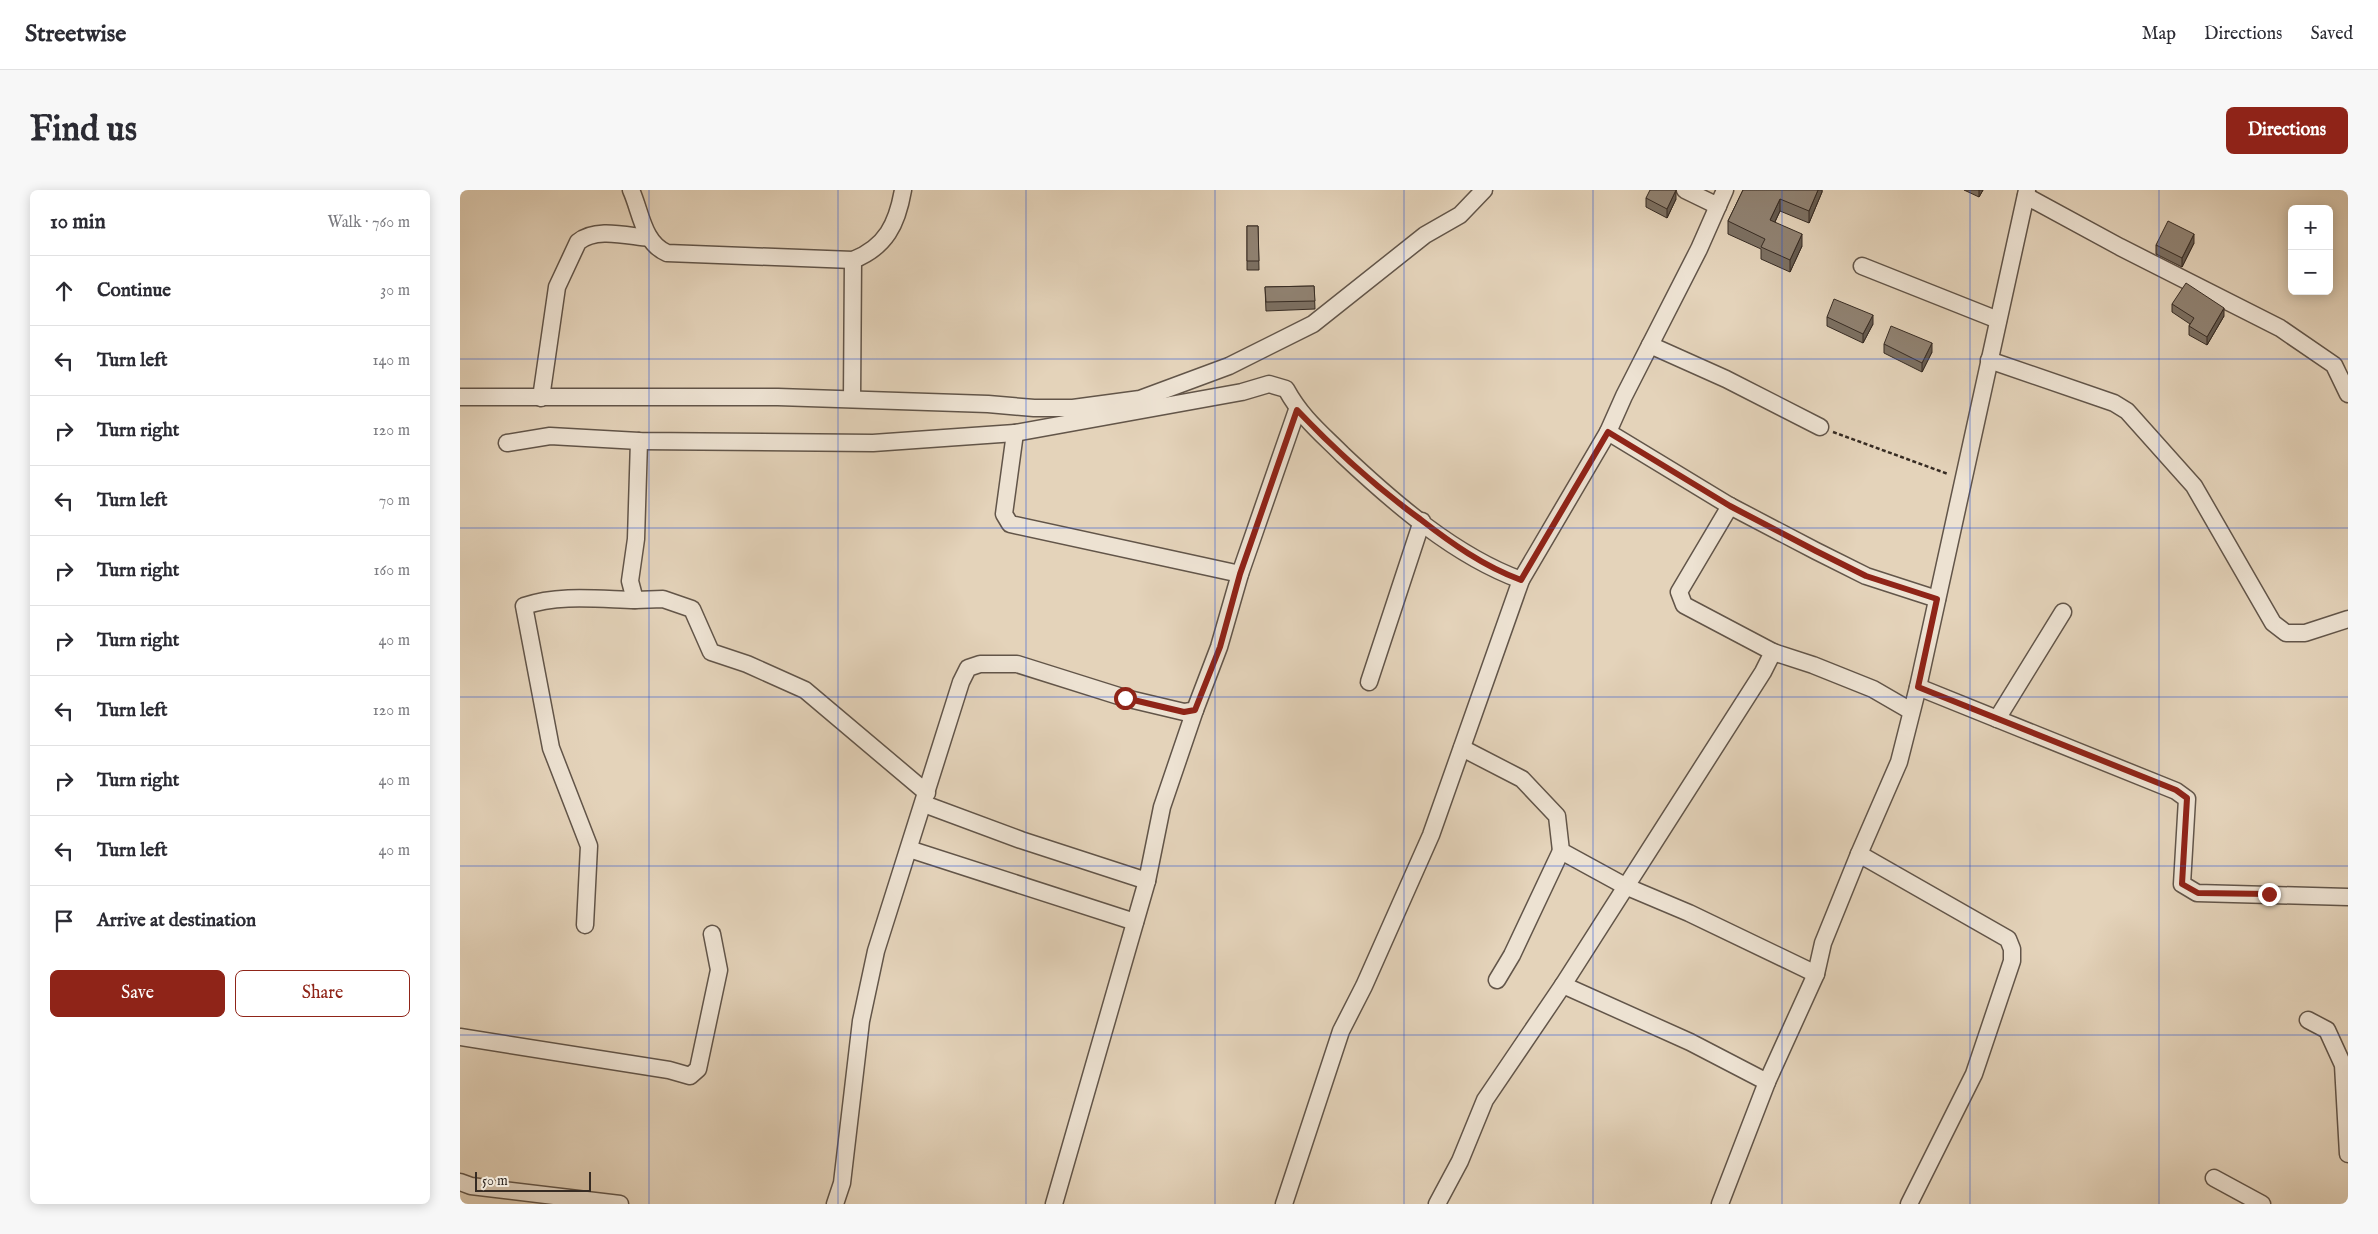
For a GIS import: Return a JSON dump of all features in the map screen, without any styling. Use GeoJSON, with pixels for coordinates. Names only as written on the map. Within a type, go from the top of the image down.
{"type":"FeatureCollection","features":[{"type":"Feature","properties":{"kind":"street"},"geometry":{"type":"LineString","coordinates":[[636,192],[649,238],[657,249],[667,253],[854,260],[869,254],[888,236],[900,208],[903,190]]}},
{"type":"Feature","properties":{"kind":"street"},"geometry":{"type":"LineString","coordinates":[[460,397],[778,397],[1044,408],[1073,408],[1140,399],[1229,366],[1314,324],[1425,235],[1460,215],[1484,190]]}},
{"type":"Feature","properties":{"kind":"street"},"geometry":{"type":"LineString","coordinates":[[1685,190],[1718,206]]}},
{"type":"Feature","properties":{"kind":"street"},"geometry":{"type":"LineString","coordinates":[[1284,1204],[1341,1031],[1364,986],[1431,835],[1521,580],[1608,432],[1699,249],[1725,190]]}},
{"type":"Feature","properties":{"kind":"street"},"geometry":{"type":"LineString","coordinates":[[1720,1204],[1767,1082],[1816,974],[1823,943],[1899,762],[1918,687],[2026,193],[2120,247],[2280,328],[2334,365],[2348,394]]}},
{"type":"Feature","properties":{"kind":"street"},"geometry":{"type":"LineString","coordinates":[[541,398],[557,288],[578,242],[583,237],[599,234],[649,238]]}},
{"type":"Feature","properties":{"kind":"street"},"geometry":{"type":"LineString","coordinates":[[852,399],[854,260]]}},
{"type":"Feature","properties":{"kind":"street"},"geometry":{"type":"LineString","coordinates":[[1862,266],[1998,320]]}},
{"type":"Feature","properties":{"kind":"street"},"geometry":{"type":"LineString","coordinates":[[1650,345],[1726,379],[1820,427]]}},
{"type":"Feature","properties":{"kind":"street"},"geometry":{"type":"LineString","coordinates":[[1989,360],[2114,403],[2127,411],[2194,486],[2273,622],[2286,633],[2305,632],[2348,619]]}},
{"type":"Feature","properties":{"kind":"street"},"geometry":{"type":"LineString","coordinates":[[507,443],[550,436],[639,441],[873,443],[1015,433],[1242,392],[1269,384],[1286,389],[1297,410],[1380,490],[1463,552],[1500,572],[1521,580]]}},
{"type":"Feature","properties":{"kind":"street"},"geometry":{"type":"LineString","coordinates":[[1054,1204],[1147,881],[1162,807],[1195,710],[1220,647],[1240,574],[1297,410]]}},
{"type":"Feature","properties":{"kind":"street"},"geometry":{"type":"LineString","coordinates":[[1608,432],[1730,506],[1866,576],[1937,599]]}},
{"type":"Feature","properties":{"kind":"street"},"geometry":{"type":"LineString","coordinates":[[1015,433],[1004,514],[1010,524],[1240,574]]}},
{"type":"Feature","properties":{"kind":"street"},"geometry":{"type":"LineString","coordinates":[[635,600],[630,581],[636,539],[639,441]]}},
{"type":"Feature","properties":{"kind":"street"},"geometry":{"type":"LineString","coordinates":[[1730,506],[1680,592],[1684,605],[1774,652],[1813,665],[1872,689],[1911,711]]}},
{"type":"Feature","properties":{"kind":"street"},"geometry":{"type":"LineString","coordinates":[[1369,682],[1422,521]]}},
{"type":"Feature","properties":{"kind":"street"},"geometry":{"type":"LineString","coordinates":[[585,925],[589,846],[550,748],[524,606],[540,601],[664,599],[692,609],[711,652],[747,664],[805,690],[926,798],[1020,840],[1147,881]]}},
{"type":"Feature","properties":{"kind":"street"},"geometry":{"type":"LineString","coordinates":[[1997,719],[2063,612]]}},
{"type":"Feature","properties":{"kind":"street"},"geometry":{"type":"LineString","coordinates":[[1437,1204],[1460,1161],[1485,1100],[1563,985],[1774,652]]}},
{"type":"Feature","properties":{"kind":"street"},"geometry":{"type":"LineString","coordinates":[[835,1204],[842,1183],[861,1021],[876,951],[926,798],[961,682],[968,668],[980,664],[1017,664],[1125,698],[1184,712],[1195,710]]}},
{"type":"Feature","properties":{"kind":"street"},"geometry":{"type":"LineString","coordinates":[[1918,687],[2176,790],[2187,798],[2182,884],[2198,893],[2348,897]]}},
{"type":"Feature","properties":{"kind":"street"},"geometry":{"type":"LineString","coordinates":[[1462,748],[1522,779],[1557,816],[1561,851],[1512,955],[1497,980]]}},
{"type":"Feature","properties":{"kind":"street"},"geometry":{"type":"LineString","coordinates":[[909,849],[1135,922]]}},
{"type":"Feature","properties":{"kind":"street"},"geometry":{"type":"LineString","coordinates":[[1561,851],[1625,886],[1689,912],[1816,974]]}},
{"type":"Feature","properties":{"kind":"street"},"geometry":{"type":"LineString","coordinates":[[1859,854],[2008,939],[2012,949],[2012,961],[1974,1074],[1909,1204]]}},
{"type":"Feature","properties":{"kind":"street"},"geometry":{"type":"LineString","coordinates":[[460,1037],[669,1070],[690,1076],[698,1069],[719,970],[712,934]]}},
{"type":"Feature","properties":{"kind":"street"},"geometry":{"type":"LineString","coordinates":[[1563,985],[1690,1042],[1767,1082]]}},
{"type":"Feature","properties":{"kind":"street"},"geometry":{"type":"LineString","coordinates":[[2308,1020],[2327,1030],[2342,1065],[2348,1154]]}},
{"type":"Feature","properties":{"kind":"street"},"geometry":{"type":"LineString","coordinates":[[2214,1178],[2262,1204]]}},
{"type":"Feature","properties":{"kind":"street"},"geometry":{"type":"LineString","coordinates":[[460,1182],[471,1186],[620,1204]]}},
{"type":"Feature","properties":{"kind":"path"},"geometry":{"type":"LineString","coordinates":[[1820,427],[1963,479]]}},
{"type":"Feature","properties":{"kind":"building"},"geometry":{"type":"Polygon","coordinates":[[[1650,190],[1676,190],[1667,209],[1646,198],[1650,190]]]}},
{"type":"Feature","properties":{"kind":"building"},"geometry":{"type":"Polygon","coordinates":[[[1743,190],[1818,190],[1809,211],[1780,199],[1770,220],[1802,234],[1790,260],[1761,247],[1765,239],[1728,221],[1743,190]]]}},
{"type":"Feature","properties":{"kind":"building"},"geometry":{"type":"Polygon","coordinates":[[[2168,221],[2194,234],[2182,258],[2156,245],[2168,221]]]}},
{"type":"Feature","properties":{"kind":"building"},"geometry":{"type":"Polygon","coordinates":[[[1247,226],[1258,226],[1259,261],[1247,261],[1247,226]]]}},
{"type":"Feature","properties":{"kind":"building"},"geometry":{"type":"Polygon","coordinates":[[[2186,283],[2224,308],[2207,337],[2189,326],[2194,318],[2172,304],[2186,283]]]}},
{"type":"Feature","properties":{"kind":"building"},"geometry":{"type":"Polygon","coordinates":[[[1314,286],[1315,301],[1266,302],[1265,287],[1314,286]]]}},
{"type":"Feature","properties":{"kind":"building"},"geometry":{"type":"Polygon","coordinates":[[[1834,299],[1873,315],[1863,334],[1827,317],[1834,299]]]}},
{"type":"Feature","properties":{"kind":"building"},"geometry":{"type":"Polygon","coordinates":[[[1891,326],[1932,343],[1922,363],[1884,344],[1891,326]]]}},
{"type":"Feature","properties":{"kind":"route"},"geometry":{"type":"LineString","coordinates":[[1125,698],[1184,712],[1195,710],[1220,647],[1240,574],[1297,410],[1380,490],[1463,552],[1506,575],[1521,580],[1608,432],[1730,506],[1816,551],[1866,576],[1937,599],[1918,687],[2176,790],[2187,798],[2188,814],[2182,884],[2198,893],[2269,894]]}}]}
